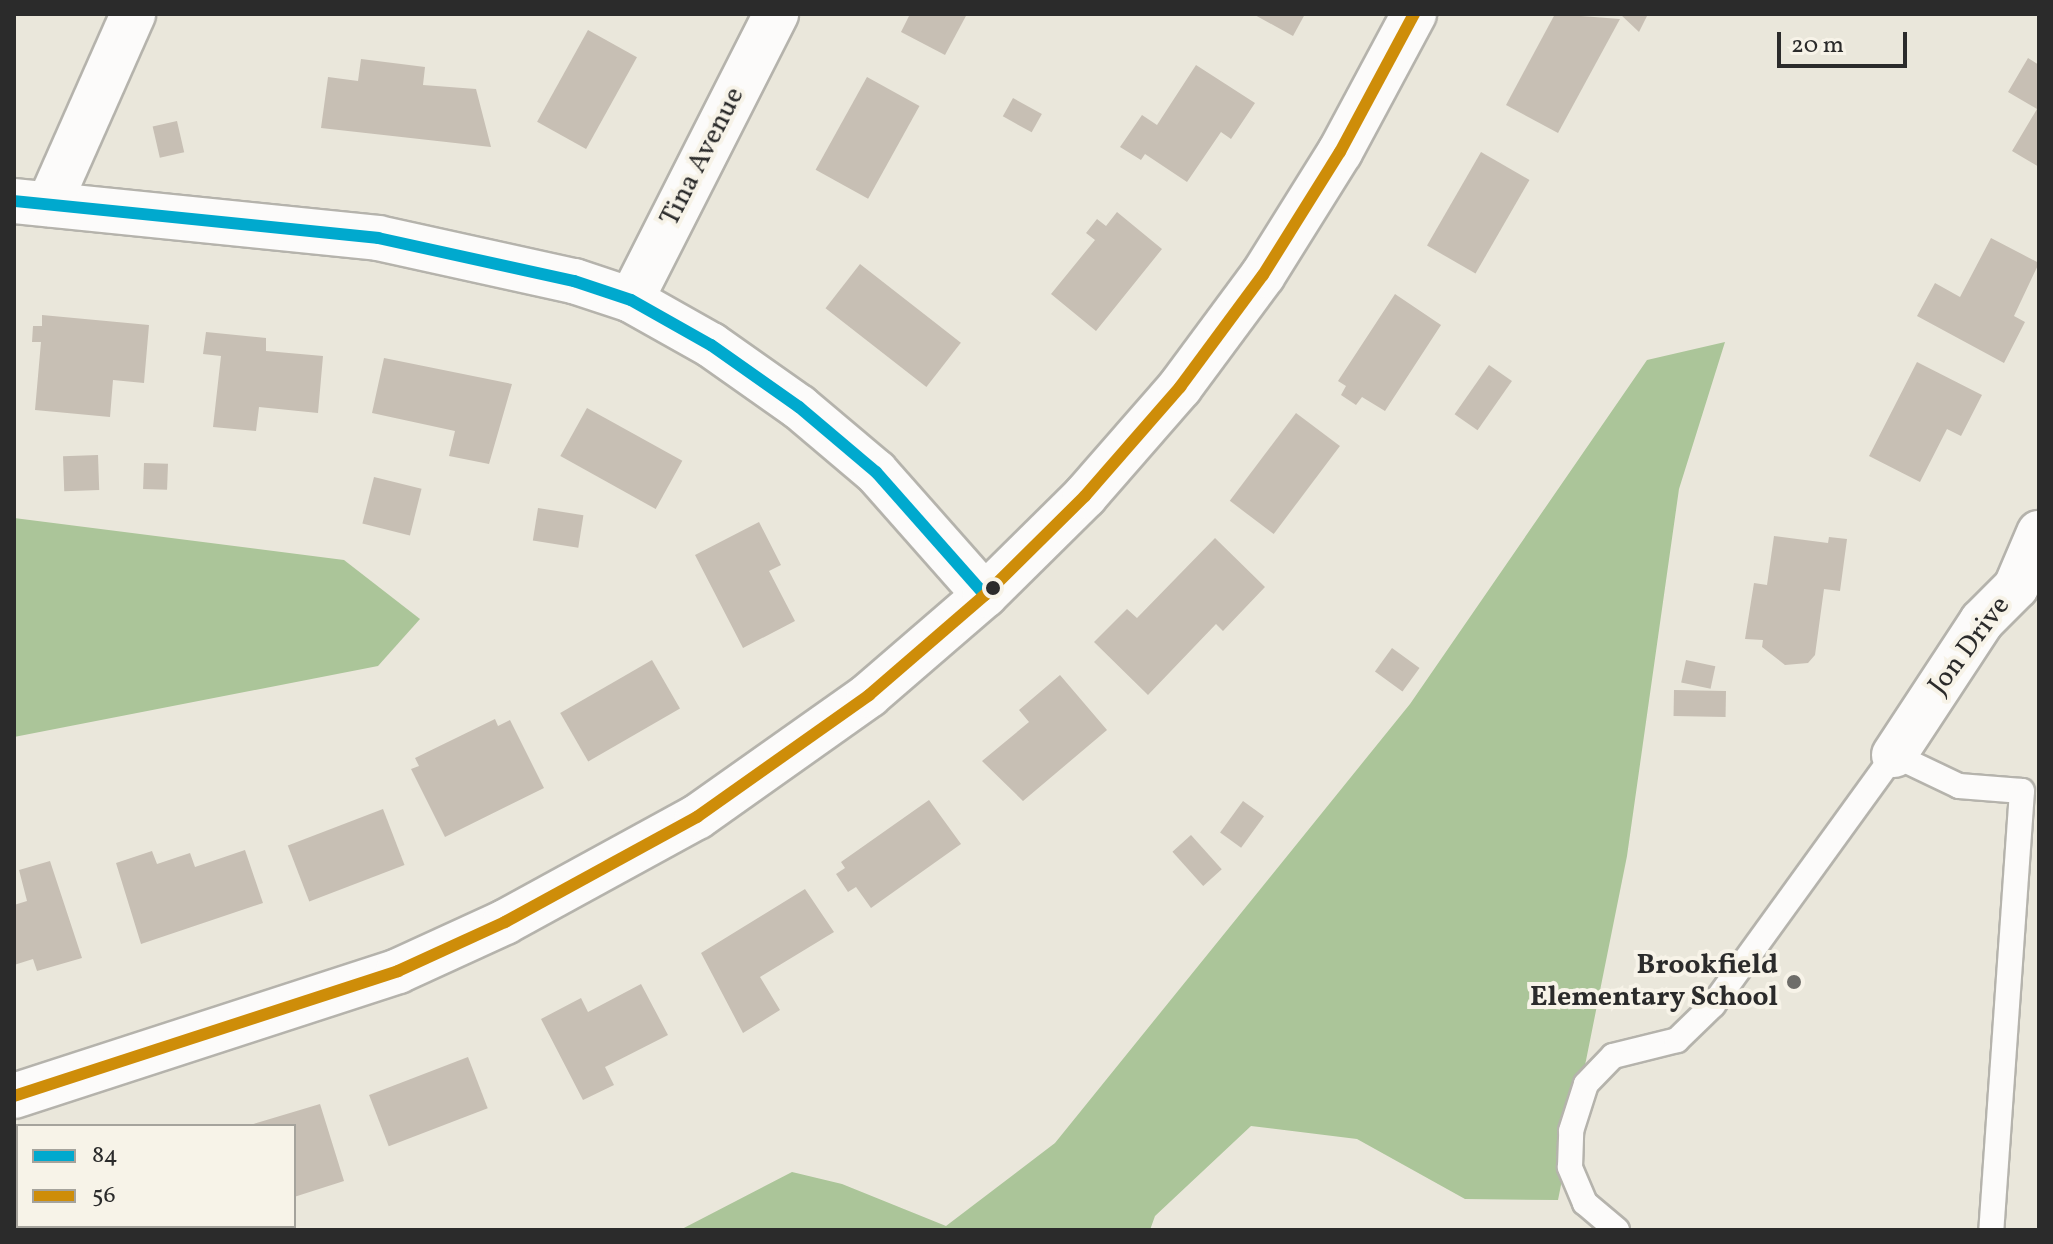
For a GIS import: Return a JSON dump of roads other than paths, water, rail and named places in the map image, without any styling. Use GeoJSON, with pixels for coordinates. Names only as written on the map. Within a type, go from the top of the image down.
{"type":"FeatureCollection","features":[{"type":"Feature","properties":{"kind":"street"},"geometry":{"type":"LineString","coordinates":[[133,14],[32,203],[378,238],[545,274],[631,300],[711,345],[799,407],[876,472],[985,595]]}},
{"type":"Feature","properties":{"kind":"street","name":"Tina Avenue"},"geometry":{"type":"LineString","coordinates":[[631,300],[776,14]]}},
{"type":"Feature","properties":{"kind":"street"},"geometry":{"type":"LineString","coordinates":[[14,1096],[398,971],[597,875],[697,817],[792,754],[985,595],[1085,496],[1180,387],[1244,300],[1340,152],[1414,14]]}},
{"type":"Feature","properties":{"kind":"street","name":"Jon Drive"},"geometry":{"type":"LineString","coordinates":[[1894,755],[1967,642],[2016,587],[2039,533]]}},
{"type":"Feature","properties":{"kind":"lane"},"geometry":{"type":"LineString","coordinates":[[1617,1230],[1585,1203],[1570,1167],[1571,1131],[1586,1084],[1613,1056],[1677,1040],[1713,1005],[1894,755],[1959,786],[2030,791],[1991,1230]]}},
{"type":"Feature","properties":{"kind":"place","name":"Brookfield Elementary School"},"geometry":{"type":"Point","coordinates":[1794,982]}}]}
